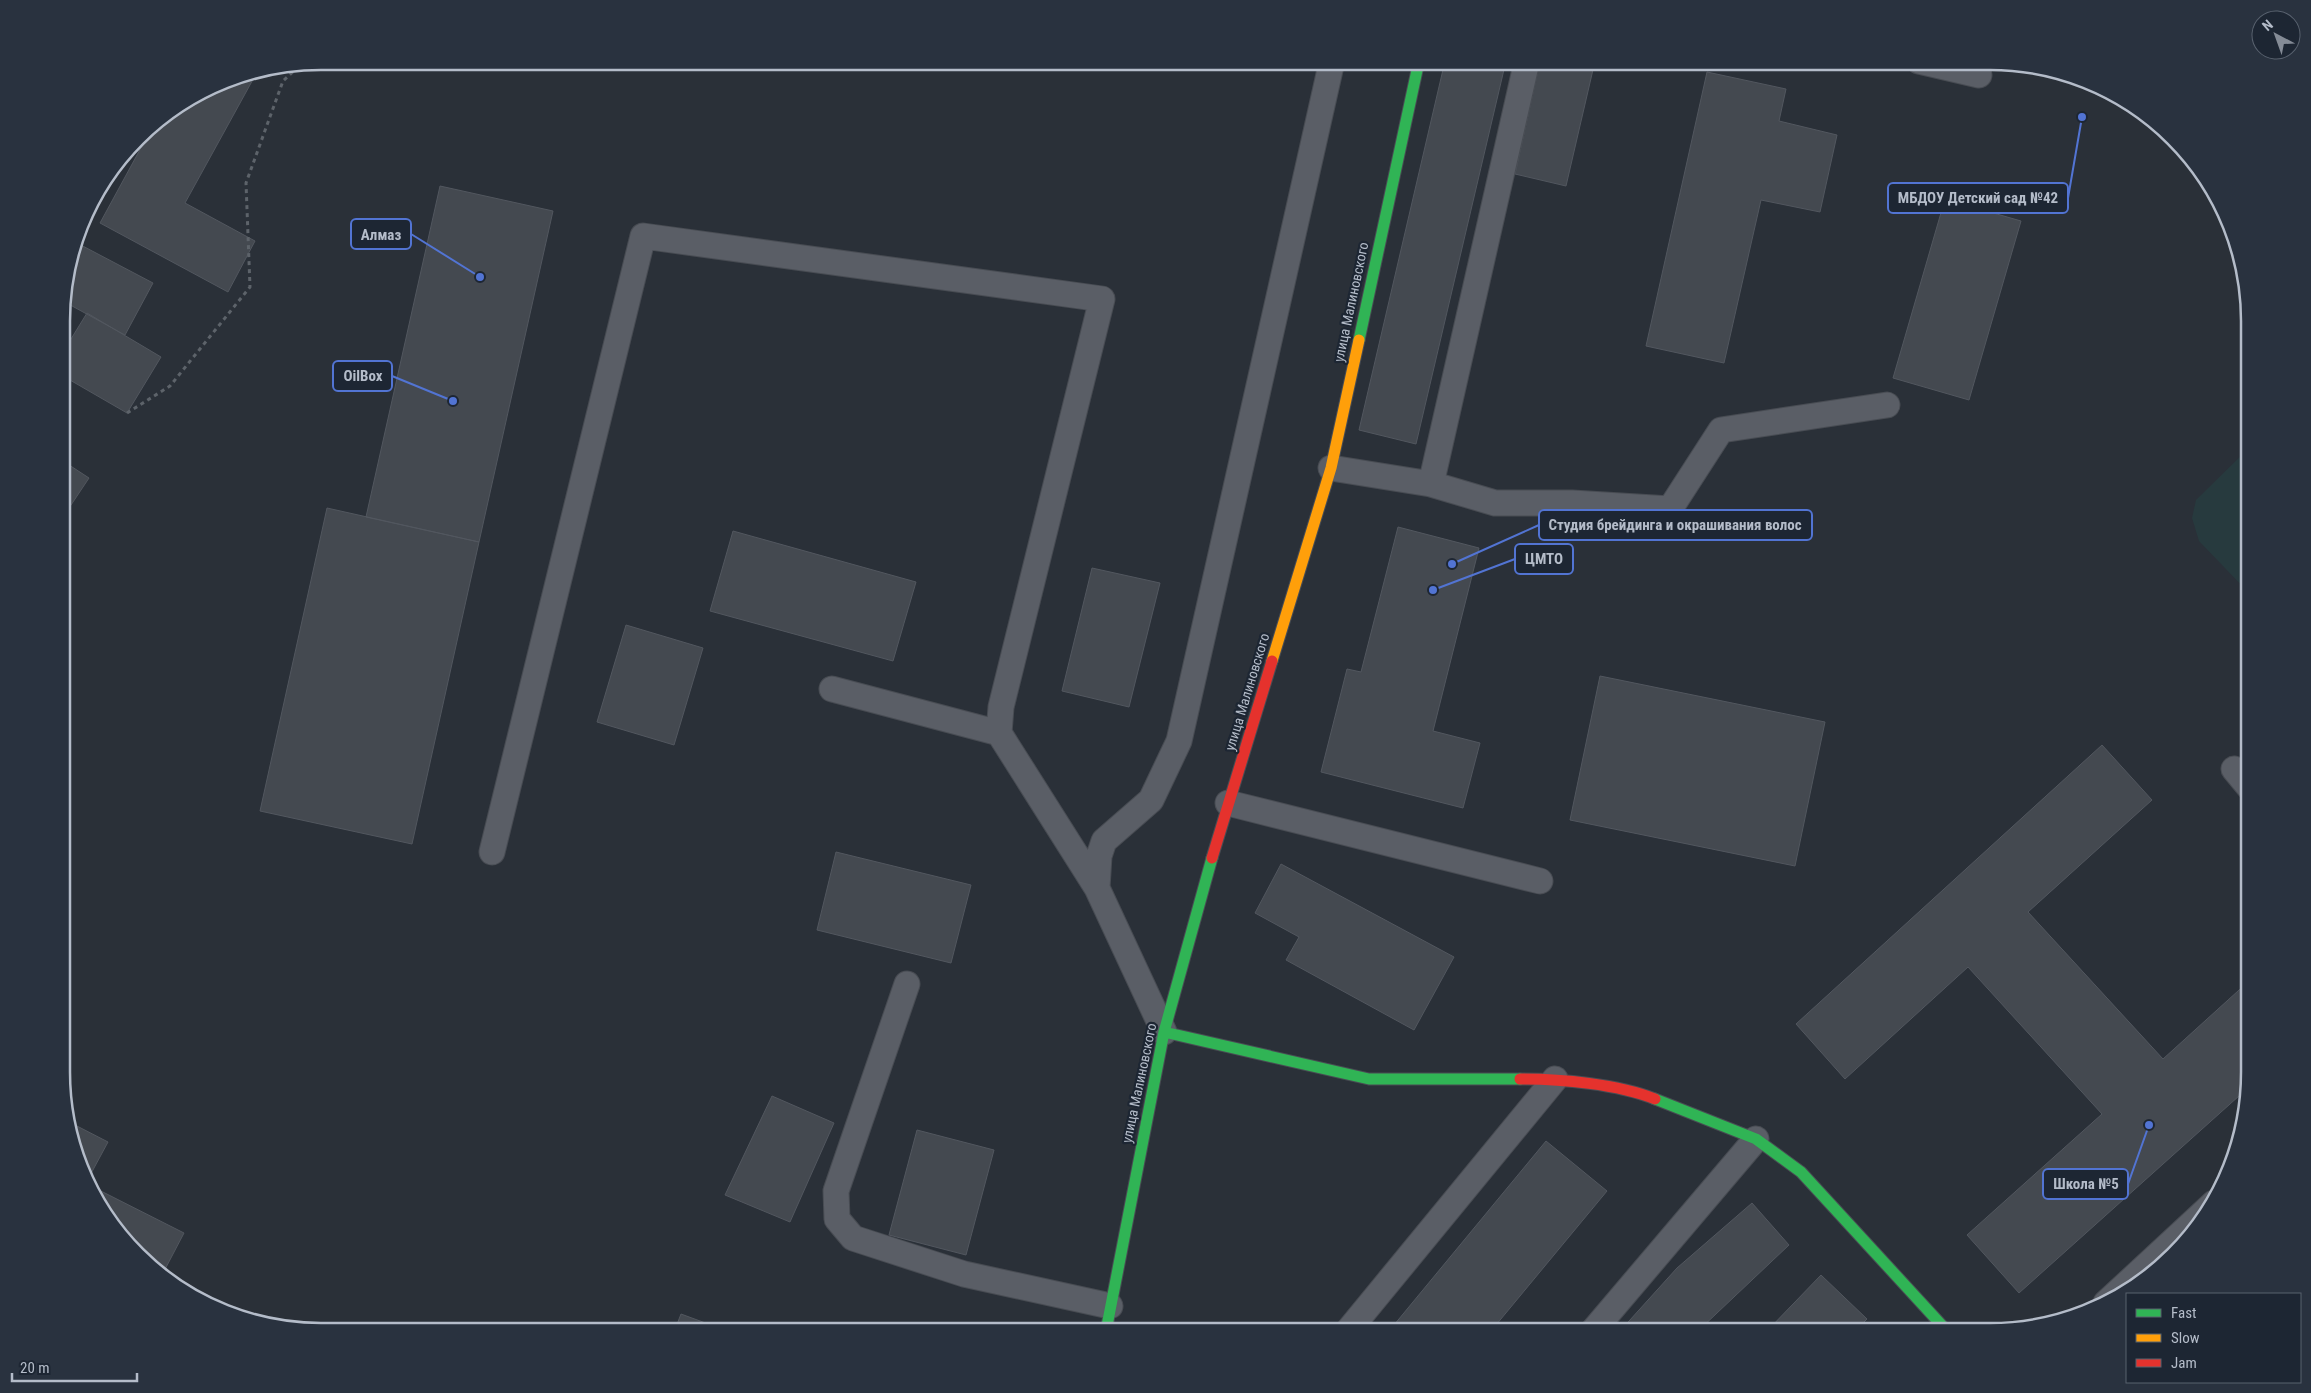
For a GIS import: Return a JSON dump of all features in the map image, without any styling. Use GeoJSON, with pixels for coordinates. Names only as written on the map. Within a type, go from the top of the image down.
{"type":"FeatureCollection","features":[{"type":"Feature","properties":{"kind":"street","name":"улица Малиновского"},"geometry":{"type":"LineString","coordinates":[[1107,1323],[1164,1032],[1228,804],[1331,468],[1417,70]]}},
{"type":"Feature","properties":{"kind":"street"},"geometry":{"type":"LineString","coordinates":[[1164,1032],[1368,1079],[1555,1079],[1641,1093],[1756,1139],[1801,1172],[1939,1323]]}},
{"type":"Feature","properties":{"kind":"lane"},"geometry":{"type":"LineString","coordinates":[[1097,888],[1098,856],[1104,841],[1150,800],[1179,741],[1330,70]]}},
{"type":"Feature","properties":{"kind":"lane"},"geometry":{"type":"LineString","coordinates":[[1431,484],[1525,70]]}},
{"type":"Feature","properties":{"kind":"lane"},"geometry":{"type":"LineString","coordinates":[[1958,70],[1979,75]]}},
{"type":"Feature","properties":{"kind":"lane"},"geometry":{"type":"LineString","coordinates":[[492,852],[643,236],[1102,299],[1001,707],[999,733],[1097,888],[1164,1032]]}},
{"type":"Feature","properties":{"kind":"lane"},"geometry":{"type":"LineString","coordinates":[[1331,468],[1431,484],[1495,503],[1572,503],[1670,509],[1721,430],[1887,405]]}},
{"type":"Feature","properties":{"kind":"lane"},"geometry":{"type":"LineString","coordinates":[[832,689],[999,733]]}},
{"type":"Feature","properties":{"kind":"lane"},"geometry":{"type":"LineString","coordinates":[[1228,804],[1540,881]]}},
{"type":"Feature","properties":{"kind":"lane"},"geometry":{"type":"LineString","coordinates":[[907,984],[836,1191],[837,1219],[853,1238],[964,1274],[1110,1306]]}},
{"type":"Feature","properties":{"kind":"lane"},"geometry":{"type":"LineString","coordinates":[[1355,1323],[1555,1079]]}},
{"type":"Feature","properties":{"kind":"lane"},"geometry":{"type":"LineString","coordinates":[[1600,1323],[1756,1139]]}},
{"type":"Feature","properties":{"kind":"lane"},"geometry":{"type":"LineString","coordinates":[[2129,1281],[2186,1229]]}},
{"type":"Feature","properties":{"kind":"path"},"geometry":{"type":"LineString","coordinates":[[127,414],[170,386],[250,287],[246,183],[283,81],[293,72]]}},
{"type":"Feature","properties":{"kind":"green space"},"geometry":{"type":"Polygon","coordinates":[[[2241,456],[2241,585],[2199,541],[2192,518],[2196,500],[2241,456]]]}},
{"type":"Feature","properties":{"kind":"building"},"geometry":{"type":"Polygon","coordinates":[[[1443,70],[1504,70],[1416,444],[1359,430],[1443,70]]]}},
{"type":"Feature","properties":{"kind":"building"},"geometry":{"type":"Polygon","coordinates":[[[1538,70],[1593,70],[1566,186],[1515,174],[1538,70]]]}},
{"type":"Feature","properties":{"kind":"building"},"geometry":{"type":"Polygon","coordinates":[[[1707,72],[1786,89],[1779,121],[1837,135],[1820,212],[1761,200],[1724,363],[1646,346],[1707,72]]]}},
{"type":"Feature","properties":{"kind":"building"},"geometry":{"type":"Polygon","coordinates":[[[253,80],[185,203],[255,241],[228,292],[100,223],[144,142],[181,112],[225,89],[253,80]]]}},
{"type":"Feature","properties":{"kind":"building"},"geometry":{"type":"Polygon","coordinates":[[[440,186],[553,211],[479,542],[366,517],[440,186]]]}},
{"type":"Feature","properties":{"kind":"building"},"geometry":{"type":"Polygon","coordinates":[[[1945,199],[2021,221],[1969,400],[1893,378],[1945,199]]]}},
{"type":"Feature","properties":{"kind":"building"},"geometry":{"type":"Polygon","coordinates":[[[82,245],[153,283],[125,335],[71,305],[72,288],[82,245]]]}},
{"type":"Feature","properties":{"kind":"building"},"geometry":{"type":"Polygon","coordinates":[[[87,313],[161,357],[127,413],[70,380],[70,341],[87,313]]]}},
{"type":"Feature","properties":{"kind":"building"},"geometry":{"type":"Polygon","coordinates":[[[70,466],[89,478],[70,506],[70,466]]]}},
{"type":"Feature","properties":{"kind":"building"},"geometry":{"type":"Polygon","coordinates":[[[327,508],[479,542],[412,844],[260,811],[327,508]]]}},
{"type":"Feature","properties":{"kind":"building"},"geometry":{"type":"Polygon","coordinates":[[[1398,527],[1479,548],[1433,731],[1480,743],[1463,808],[1321,772],[1347,669],[1361,672],[1398,527]]]}},
{"type":"Feature","properties":{"kind":"building"},"geometry":{"type":"Polygon","coordinates":[[[733,531],[916,582],[893,661],[710,611],[733,531]]]}},
{"type":"Feature","properties":{"kind":"building"},"geometry":{"type":"Polygon","coordinates":[[[1092,568],[1160,583],[1129,707],[1062,691],[1092,568]]]}},
{"type":"Feature","properties":{"kind":"building"},"geometry":{"type":"Polygon","coordinates":[[[626,625],[703,648],[674,745],[597,722],[626,625]]]}},
{"type":"Feature","properties":{"kind":"building"},"geometry":{"type":"Polygon","coordinates":[[[1600,676],[1825,722],[1795,866],[1570,820],[1600,676]]]}},
{"type":"Feature","properties":{"kind":"building"},"geometry":{"type":"Polygon","coordinates":[[[2102,745],[2152,800],[2028,912],[2163,1059],[2241,988],[2240,1095],[2019,1293],[1967,1235],[2102,1114],[1968,967],[1845,1079],[1796,1024],[2102,745]]]}},
{"type":"Feature","properties":{"kind":"building"},"geometry":{"type":"Polygon","coordinates":[[[836,852],[971,885],[951,963],[817,930],[836,852]]]}},
{"type":"Feature","properties":{"kind":"building"},"geometry":{"type":"Polygon","coordinates":[[[1281,864],[1454,957],[1414,1030],[1286,960],[1299,937],[1255,913],[1281,864]]]}},
{"type":"Feature","properties":{"kind":"building"},"geometry":{"type":"Polygon","coordinates":[[[772,1096],[834,1123],[790,1222],[725,1195],[772,1096]]]}},
{"type":"Feature","properties":{"kind":"building"},"geometry":{"type":"Polygon","coordinates":[[[76,1126],[108,1142],[91,1173],[83,1153],[76,1126]]]}},
{"type":"Feature","properties":{"kind":"building"},"geometry":{"type":"Polygon","coordinates":[[[917,1130],[994,1150],[966,1255],[889,1235],[917,1130]]]}},
{"type":"Feature","properties":{"kind":"building"},"geometry":{"type":"Polygon","coordinates":[[[1546,1141],[1607,1191],[1498,1323],[1396,1323],[1546,1141]]]}},
{"type":"Feature","properties":{"kind":"building"},"geometry":{"type":"Polygon","coordinates":[[[100,1191],[184,1233],[165,1269],[132,1238],[112,1212],[100,1191]]]}},
{"type":"Feature","properties":{"kind":"building"},"geometry":{"type":"Polygon","coordinates":[[[1752,1203],[1789,1245],[1706,1323],[1627,1323],[1677,1268],[1752,1203]]]}},
{"type":"Feature","properties":{"kind":"building"},"geometry":{"type":"Polygon","coordinates":[[[1821,1275],[1867,1319],[1863,1323],[1775,1323],[1821,1275]]]}},
{"type":"Feature","properties":{"kind":"building"},"geometry":{"type":"Polygon","coordinates":[[[681,1314],[706,1323],[678,1323],[681,1314]]]}},
{"type":"Feature","properties":{"kind":"traffic: fast"},"geometry":{"type":"LineString","coordinates":[[1359,340],[1417,70]]}},
{"type":"Feature","properties":{"kind":"traffic: fast"},"geometry":{"type":"LineString","coordinates":[[1108,1323],[1164,1032],[1212,858]]}},
{"type":"Feature","properties":{"kind":"traffic: fast"},"geometry":{"type":"LineString","coordinates":[[1164,1032],[1369,1079],[1520,1079]]}},
{"type":"Feature","properties":{"kind":"traffic: fast"},"geometry":{"type":"LineString","coordinates":[[1655,1099],[1756,1139],[1801,1172],[1940,1323]]}},
{"type":"Feature","properties":{"kind":"traffic: slow"},"geometry":{"type":"LineString","coordinates":[[1272,661],[1331,468],[1359,340]]}},
{"type":"Feature","properties":{"kind":"traffic: jam"},"geometry":{"type":"LineString","coordinates":[[1212,858],[1272,661]]}},
{"type":"Feature","properties":{"kind":"traffic: jam"},"geometry":{"type":"LineString","coordinates":[[1520,1079],[1589,1083],[1655,1099]]}},
{"type":"Feature","properties":{"kind":"place","name":"МБДОУ Детский сад №42"},"geometry":{"type":"Point","coordinates":[2082,117]}},
{"type":"Feature","properties":{"kind":"place","name":"Алмаз"},"geometry":{"type":"Point","coordinates":[480,277]}},
{"type":"Feature","properties":{"kind":"place","name":"OilBox"},"geometry":{"type":"Point","coordinates":[453,401]}},
{"type":"Feature","properties":{"kind":"place","name":"Студия брейдинга и окрашивания волос"},"geometry":{"type":"Point","coordinates":[1452,564]}},
{"type":"Feature","properties":{"kind":"place","name":"ЦМТО"},"geometry":{"type":"Point","coordinates":[1433,590]}},
{"type":"Feature","properties":{"kind":"place","name":"Школа №5"},"geometry":{"type":"Point","coordinates":[2149,1125]}}]}
